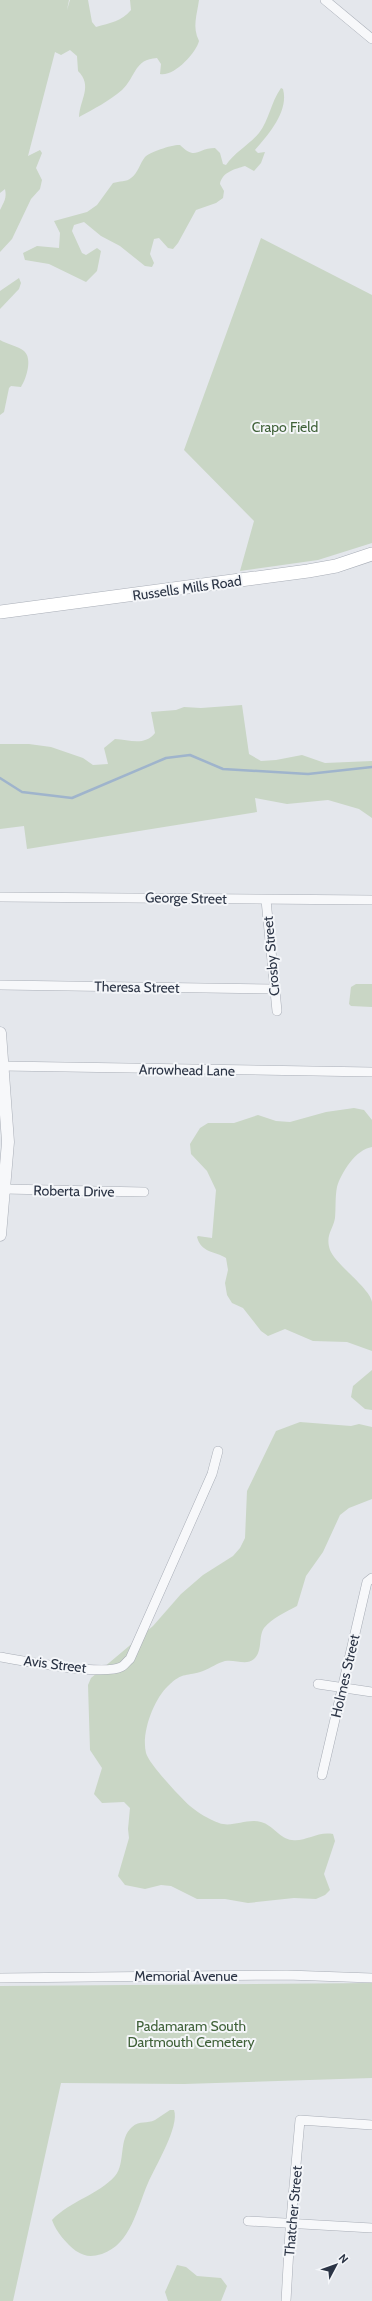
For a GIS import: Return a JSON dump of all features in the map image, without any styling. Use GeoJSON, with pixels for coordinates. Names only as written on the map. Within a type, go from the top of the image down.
{"type":"FeatureCollection","features":[{"type":"Feature","properties":{"kind":"main road","name":"Russells Mills Road"},"geometry":{"type":"LineString","coordinates":[[0,612],[308,571],[336,566],[372,554]]}},
{"type":"Feature","properties":{"kind":"street"},"geometry":{"type":"LineString","coordinates":[[325,0],[372,39]]}},
{"type":"Feature","properties":{"kind":"street","name":"George Street"},"geometry":{"type":"LineString","coordinates":[[0,897],[372,900]]}},
{"type":"Feature","properties":{"kind":"street","name":"Crosby Street"},"geometry":{"type":"LineString","coordinates":[[266,900],[277,1011]]}},
{"type":"Feature","properties":{"kind":"street","name":"Theresa Street"},"geometry":{"type":"LineString","coordinates":[[0,985],[274,990]]}},
{"type":"Feature","properties":{"kind":"street"},"geometry":{"type":"LineString","coordinates":[[0,1033],[8,1142],[0,1235]]}},
{"type":"Feature","properties":{"kind":"street","name":"Arrowhead Lane"},"geometry":{"type":"LineString","coordinates":[[2,1066],[372,1072]]}},
{"type":"Feature","properties":{"kind":"street","name":"Roberta Drive"},"geometry":{"type":"LineString","coordinates":[[4,1189],[144,1192]]}},
{"type":"Feature","properties":{"kind":"street","name":"Avis Street"},"geometry":{"type":"LineString","coordinates":[[0,1658],[110,1670],[121,1667],[130,1659],[212,1474],[218,1451]]}},
{"type":"Feature","properties":{"kind":"street","name":"Holmes Street"},"geometry":{"type":"LineString","coordinates":[[322,1775],[367,1582],[372,1578]]}},
{"type":"Feature","properties":{"kind":"street"},"geometry":{"type":"LineString","coordinates":[[318,1684],[372,1692]]}},
{"type":"Feature","properties":{"kind":"street","name":"Memorial Avenue"},"geometry":{"type":"LineString","coordinates":[[0,1978],[287,1976],[372,1978]]}},
{"type":"Feature","properties":{"kind":"street","name":"Thatcher Street"},"geometry":{"type":"LineString","coordinates":[[286,2301],[300,2120],[372,2125]]}},
{"type":"Feature","properties":{"kind":"street"},"geometry":{"type":"LineString","coordinates":[[248,2221],[372,2228]]}},
{"type":"Feature","properties":{"kind":"green space"},"geometry":{"type":"Polygon","coordinates":[[[0,0],[69,0],[67,10],[70,0],[88,0],[92,22],[96,27],[124,17],[131,10],[130,0],[199,0],[195,26],[199,41],[194,52],[189,58],[172,72],[160,74],[161,64],[157,58],[149,59],[140,65],[122,90],[96,108],[79,117],[85,82],[78,71],[77,56],[70,50],[61,55],[55,52],[28,156],[40,150],[42,153],[36,168],[42,180],[40,189],[31,199],[12,239],[0,252],[0,210],[6,195],[5,189],[0,193],[0,0]]]}},
{"type":"Feature","properties":{"kind":"green space"},"geometry":{"type":"Polygon","coordinates":[[[281,88],[283,89],[284,97],[280,114],[272,129],[255,150],[258,153],[265,152],[261,163],[254,171],[245,166],[237,168],[226,174],[221,180],[220,184],[224,191],[223,198],[216,203],[196,210],[178,243],[173,249],[168,248],[159,238],[154,239],[150,254],[154,263],[152,267],[145,266],[120,246],[101,236],[84,222],[74,225],[72,231],[82,253],[86,255],[97,248],[101,251],[97,271],[86,282],[49,264],[25,260],[23,253],[37,246],[59,248],[60,233],[54,221],[87,212],[97,205],[113,183],[125,181],[131,178],[145,157],[151,153],[177,145],[180,145],[185,150],[193,153],[215,148],[220,153],[223,164],[226,165],[259,133],[281,88]]]}},
{"type":"Feature","properties":{"kind":"green space","name":"Crapo Field"},"geometry":{"type":"Polygon","coordinates":[[[261,238],[372,295],[372,543],[318,560],[240,571],[254,521],[184,450],[261,238]]]}},
{"type":"Feature","properties":{"kind":"green space"},"geometry":{"type":"Polygon","coordinates":[[[19,278],[21,283],[19,289],[0,309],[0,291],[19,278]]]}},
{"type":"Feature","properties":{"kind":"green space"},"geometry":{"type":"Polygon","coordinates":[[[0,340],[24,351],[28,359],[28,369],[21,387],[11,386],[9,388],[4,412],[0,415],[0,340]]]}},
{"type":"Feature","properties":{"kind":"green space"},"geometry":{"type":"Polygon","coordinates":[[[242,705],[249,754],[261,761],[302,755],[325,763],[372,761],[372,818],[359,809],[328,800],[287,804],[255,798],[257,812],[27,849],[24,826],[0,829],[0,744],[29,744],[51,747],[83,758],[93,765],[108,764],[104,748],[115,739],[142,741],[147,740],[155,733],[151,712],[176,710],[184,707],[201,708],[242,705]]]}},
{"type":"Feature","properties":{"kind":"green space"},"geometry":{"type":"Polygon","coordinates":[[[356,984],[372,984],[372,1007],[351,1006],[349,1004],[351,987],[356,984]]]}},
{"type":"Feature","properties":{"kind":"green space"},"geometry":{"type":"Polygon","coordinates":[[[354,1108],[364,1110],[372,1120],[372,1147],[360,1152],[350,1162],[339,1181],[336,1191],[335,1218],[328,1240],[333,1256],[370,1296],[372,1302],[372,1351],[347,1342],[313,1341],[285,1329],[268,1336],[261,1331],[243,1308],[232,1303],[227,1295],[225,1283],[228,1270],[226,1258],[205,1249],[199,1242],[198,1236],[212,1238],[216,1190],[207,1171],[191,1154],[190,1144],[200,1128],[208,1123],[234,1123],[258,1115],[276,1121],[290,1122],[326,1112],[354,1108]]]}},
{"type":"Feature","properties":{"kind":"green space"},"geometry":{"type":"Polygon","coordinates":[[[372,1370],[372,1410],[365,1409],[351,1397],[353,1386],[372,1370]]]}},
{"type":"Feature","properties":{"kind":"green space"},"geometry":{"type":"Polygon","coordinates":[[[300,1422],[351,1426],[359,1424],[372,1427],[372,1499],[349,1508],[340,1515],[323,1552],[306,1576],[297,1606],[267,1624],[262,1632],[259,1652],[254,1659],[248,1662],[225,1661],[198,1673],[181,1676],[168,1686],[158,1699],[150,1717],[145,1736],[145,1745],[148,1758],[165,1780],[190,1806],[211,1820],[224,1824],[250,1821],[261,1822],[284,1837],[292,1840],[327,1833],[333,1834],[335,1841],[324,1874],[330,1890],[325,1895],[316,1899],[294,1898],[248,1903],[225,1899],[197,1899],[171,1886],[161,1885],[145,1889],[125,1885],[118,1876],[129,1838],[128,1829],[130,1808],[124,1802],[102,1803],[94,1794],[102,1768],[90,1750],[88,1685],[91,1678],[153,1626],[181,1594],[203,1575],[233,1556],[240,1548],[245,1538],[247,1491],[276,1431],[300,1422]]]}},
{"type":"Feature","properties":{"kind":"green space","name":"Padamaram South Dartmouth Cemetery"},"geometry":{"type":"Polygon","coordinates":[[[372,1983],[372,2078],[184,2084],[61,2083],[13,2301],[0,2301],[0,1986],[372,1983]]]}},
{"type":"Feature","properties":{"kind":"green space"},"geometry":{"type":"Polygon","coordinates":[[[170,2110],[174,2110],[175,2117],[170,2136],[148,2183],[132,2224],[126,2234],[112,2249],[102,2254],[89,2256],[76,2251],[62,2237],[52,2220],[59,2213],[101,2188],[115,2176],[120,2165],[125,2138],[132,2127],[141,2123],[155,2120],[170,2110]]]}},
{"type":"Feature","properties":{"kind":"green space"},"geometry":{"type":"Polygon","coordinates":[[[177,2265],[186,2267],[197,2276],[221,2278],[227,2286],[221,2301],[168,2301],[165,2292],[177,2265]]]}},
{"type":"Feature","properties":{"kind":"waterway"},"geometry":{"type":"LineString","coordinates":[[0,778],[22,792],[72,798],[166,758],[190,755],[223,769],[308,774],[372,767]]}}]}
